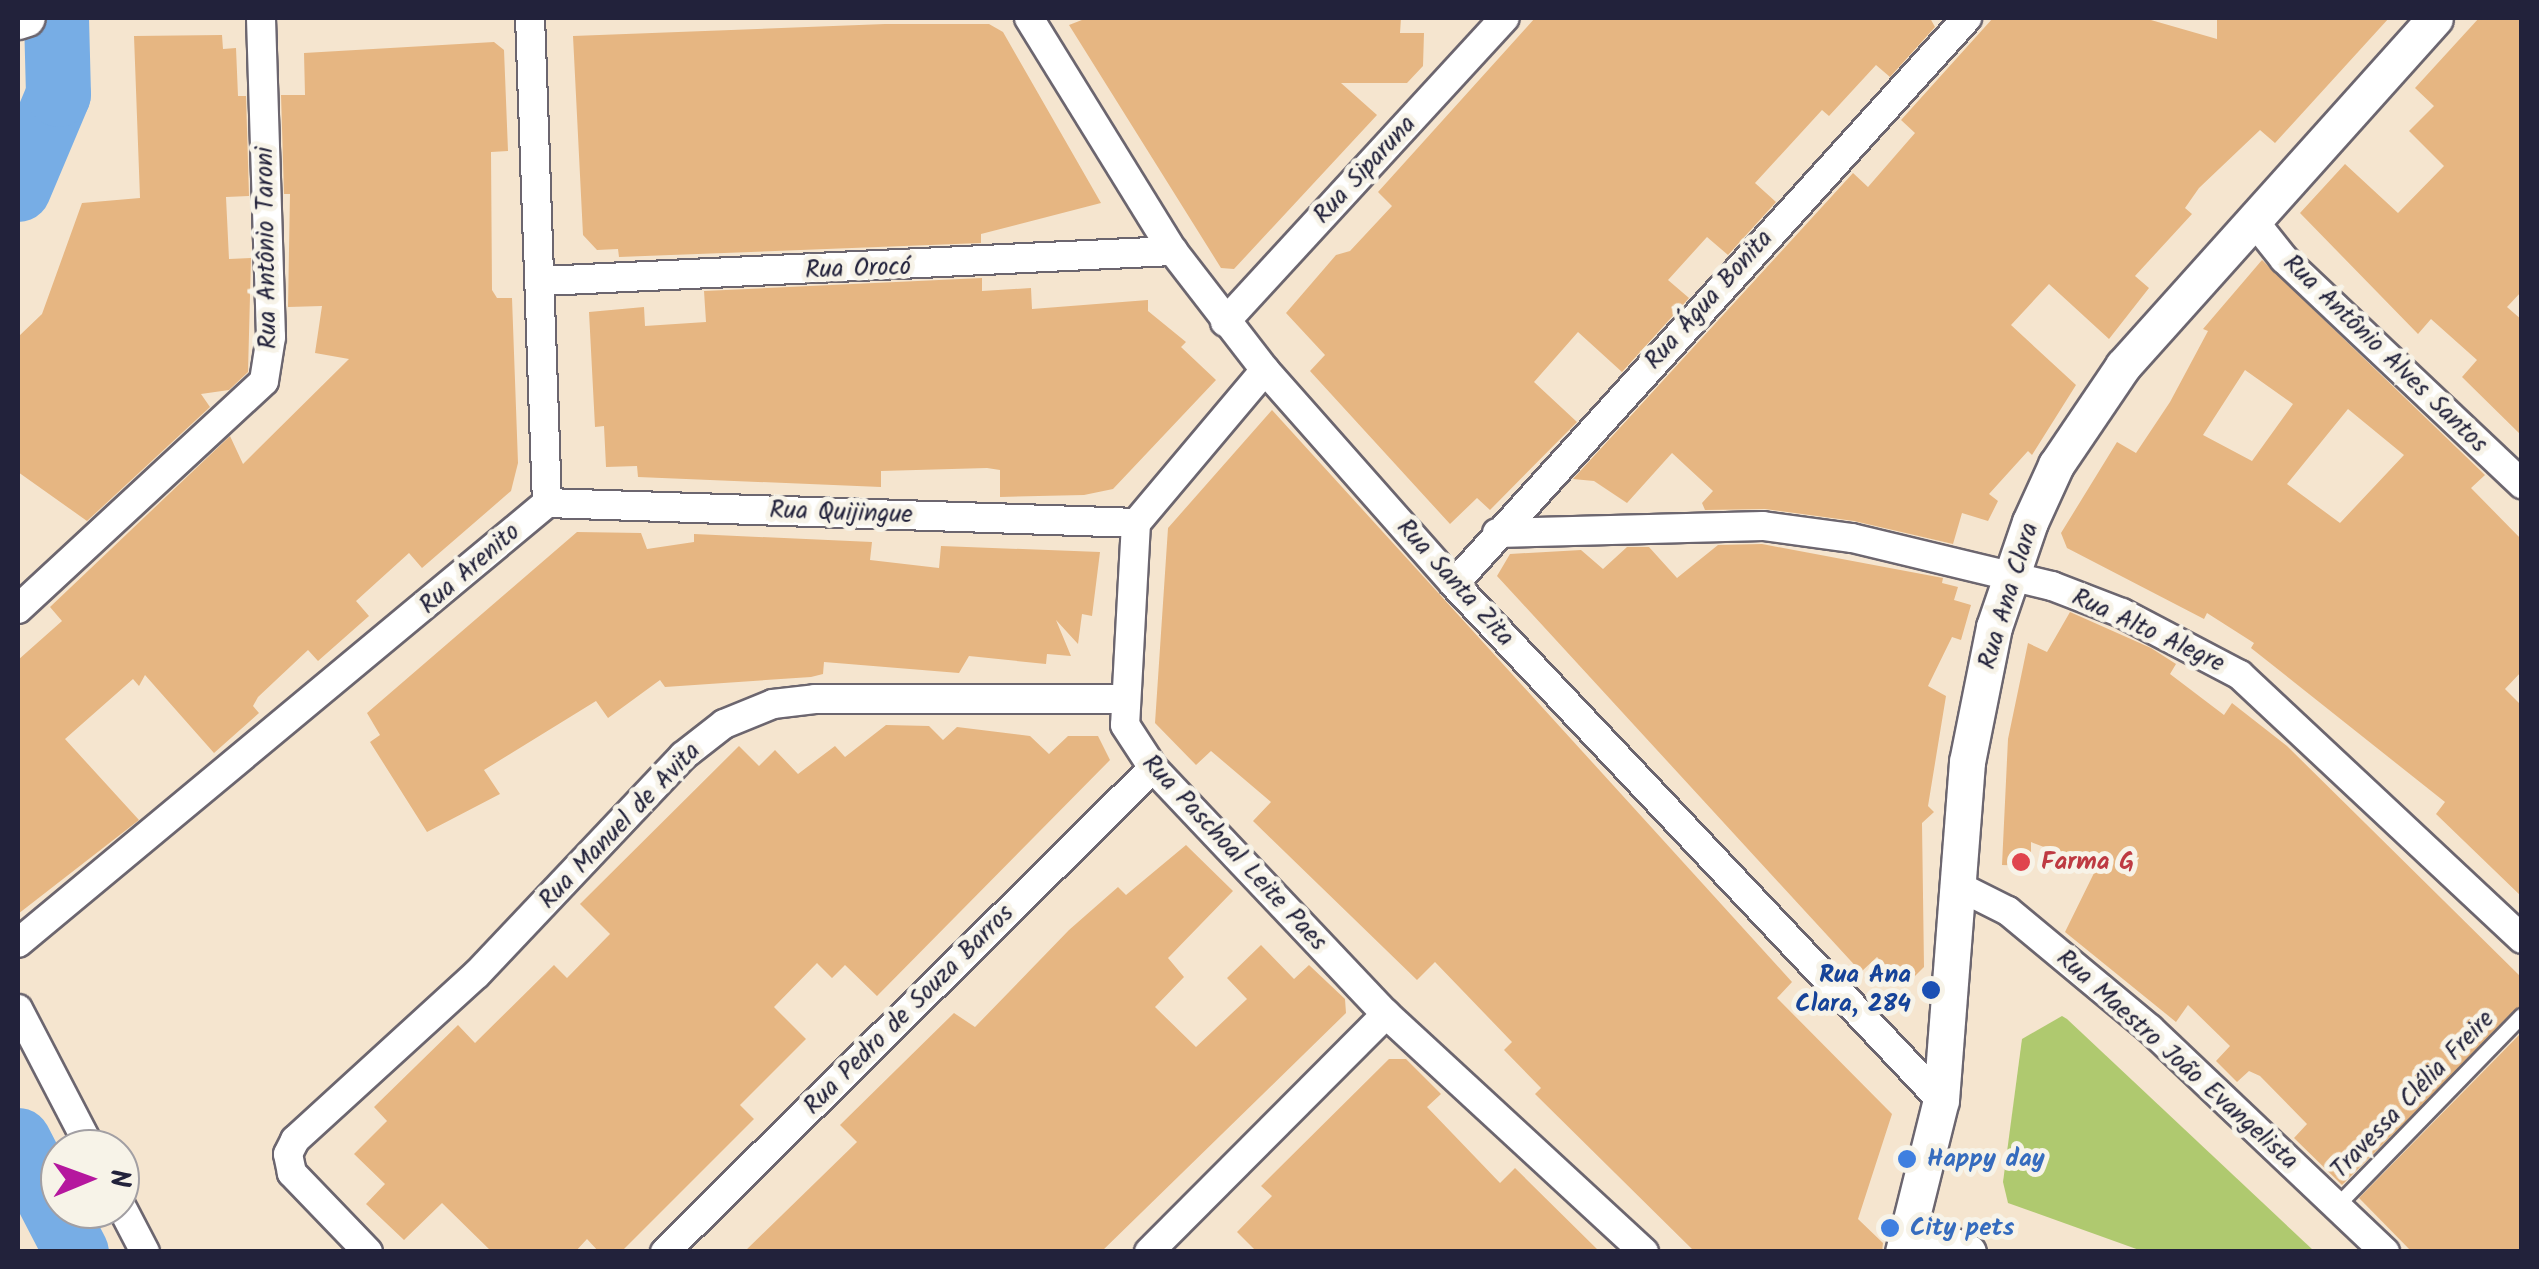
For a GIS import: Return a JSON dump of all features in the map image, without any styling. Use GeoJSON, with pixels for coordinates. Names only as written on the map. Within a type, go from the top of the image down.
{"type":"FeatureCollection","features":[{"type":"Feature","properties":{"kind":"street"},"geometry":{"type":"LineString","coordinates":[[18,21],[26,18]]}},
{"type":"Feature","properties":{"kind":"street","name":"Rua Antônio Taroni"},"geometry":{"type":"LineString","coordinates":[[18,609],[264,381],[272,337],[261,18]]}},
{"type":"Feature","properties":{"kind":"street"},"geometry":{"type":"LineString","coordinates":[[530,18],[543,282],[547,503]]}},
{"type":"Feature","properties":{"kind":"street","name":"Rua Santa Zita"},"geometry":{"type":"LineString","coordinates":[[1029,18],[1174,252],[1224,322],[1454,584],[1941,1100]]}},
{"type":"Feature","properties":{"kind":"street","name":"Rua Siparuna"},"geometry":{"type":"LineString","coordinates":[[1224,322],[1505,18]]}},
{"type":"Feature","properties":{"kind":"street","name":"Rua Água Bonita"},"geometry":{"type":"LineString","coordinates":[[1454,584],[1496,533],[1966,18]]}},
{"type":"Feature","properties":{"kind":"street","name":"Rua Ana Clara"},"geometry":{"type":"LineString","coordinates":[[1908,1240],[1941,1100],[1967,762],[2009,576],[2056,466],[2086,416],[2177,300],[2435,18]]}},
{"type":"Feature","properties":{"kind":"street","name":"Rua Antônio Alves Santos"},"geometry":{"type":"LineString","coordinates":[[2253,220],[2284,259],[2522,484]]}},
{"type":"Feature","properties":{"kind":"street","name":"Rua Orocó"},"geometry":{"type":"LineString","coordinates":[[543,282],[1174,252]]}},
{"type":"Feature","properties":{"kind":"street"},"geometry":{"type":"LineString","coordinates":[[1136,524],[1265,370]]}},
{"type":"Feature","properties":{"kind":"street","name":"Rua Quijingue"},"geometry":{"type":"LineString","coordinates":[[547,503],[1136,524]]}},
{"type":"Feature","properties":{"kind":"street","name":"Rua Arenito"},"geometry":{"type":"LineString","coordinates":[[18,943],[547,503]]}},
{"type":"Feature","properties":{"kind":"street","name":"Rua Paschoal Leite Paes"},"geometry":{"type":"LineString","coordinates":[[1136,524],[1121,699],[1129,735],[1153,768],[1386,1014],[1637,1249]]}},
{"type":"Feature","properties":{"kind":"street","name":"Rua Alto Alegre"},"geometry":{"type":"LineString","coordinates":[[1496,533],[1763,526],[1852,538],[2009,576],[2122,613],[2240,675],[2522,939]]}},
{"type":"Feature","properties":{"kind":"street","name":"Rua Manuel de Avita"},"geometry":{"type":"LineString","coordinates":[[368,1252],[292,1173],[288,1154],[308,1126],[477,974],[683,756],[724,724],[773,704],[815,699],[1121,699]]}},
{"type":"Feature","properties":{"kind":"street","name":"Rua Pedro de Souza Barros"},"geometry":{"type":"LineString","coordinates":[[665,1252],[1153,768]]}},
{"type":"Feature","properties":{"kind":"street","name":"Rua Maestro João Evangelista"},"geometry":{"type":"LineString","coordinates":[[1956,885],[2008,911],[2136,1018],[2386,1252]]}},
{"type":"Feature","properties":{"kind":"street"},"geometry":{"type":"LineString","coordinates":[[18,1009],[81,1129]]}},
{"type":"Feature","properties":{"kind":"street"},"geometry":{"type":"LineString","coordinates":[[1149,1252],[1386,1014]]}},
{"type":"Feature","properties":{"kind":"street"},"geometry":{"type":"LineString","coordinates":[[133,1229],[145,1252]]}},
{"type":"Feature","properties":{"kind":"street"},"geometry":{"type":"LineString","coordinates":[[1908,1240],[1968,1252]]}},
{"type":"Feature","properties":{"kind":"lane","name":"Travessa Clélia Freire"},"geometry":{"type":"LineString","coordinates":[[2336,1206],[2522,1016]]}},
{"type":"Feature","properties":{"kind":"green space"},"geometry":{"type":"Polygon","coordinates":[[[2062,1016],[2314,1251],[2142,1251],[2008,1203],[2003,1182],[2022,1039],[2062,1016]]]}},
{"type":"Feature","properties":{"kind":"building"},"geometry":{"type":"Polygon","coordinates":[[[1087,18],[1401,18],[1400,33],[1424,33],[1423,66],[1407,83],[1341,83],[1377,115],[1234,269],[1221,268],[1069,25],[1087,18]]]}},
{"type":"Feature","properties":{"kind":"building"},"geometry":{"type":"Polygon","coordinates":[[[1535,18],[1930,18],[1935,27],[1890,77],[1876,65],[1829,116],[1822,110],[1755,183],[1776,202],[1728,255],[1707,237],[1668,280],[1689,298],[1622,372],[1578,332],[1534,382],[1577,422],[1490,510],[1477,498],[1450,524],[1310,371],[1325,355],[1286,313],[1336,255],[1350,251],[1392,206],[1378,192],[1535,18]]]}},
{"type":"Feature","properties":{"kind":"building"},"geometry":{"type":"Polygon","coordinates":[[[1993,18],[2144,18],[2217,39],[2217,18],[2389,18],[2275,143],[2260,130],[2199,188],[2185,208],[2192,214],[2135,276],[2149,288],[2109,339],[2049,284],[2011,325],[2076,385],[2032,455],[2028,451],[1989,494],[1998,501],[1988,521],[1962,513],[1953,544],[1854,521],[1765,509],[1705,510],[1702,503],[1713,491],[1672,453],[1627,503],[1594,481],[1573,479],[1853,173],[1868,187],[1915,133],[1901,120],[1993,18]]]}},
{"type":"Feature","properties":{"kind":"building"},"geometry":{"type":"Polygon","coordinates":[[[2479,18],[2522,18],[2522,291],[2507,307],[2522,320],[2522,436],[2462,377],[2477,360],[2431,319],[2418,334],[2300,213],[2345,164],[2398,213],[2444,166],[2409,131],[2434,106],[2415,88],[2479,18]]]}},
{"type":"Feature","properties":{"kind":"building"},"geometry":{"type":"Polygon","coordinates":[[[989,24],[1003,32],[1101,203],[981,234],[981,243],[619,257],[618,249],[597,250],[583,235],[573,36],[989,24]]]}},
{"type":"Feature","properties":{"kind":"building"},"geometry":{"type":"Polygon","coordinates":[[[222,35],[223,49],[236,48],[238,96],[246,96],[249,196],[226,197],[229,259],[251,258],[248,372],[229,390],[201,394],[210,407],[87,521],[18,472],[18,337],[42,314],[82,203],[140,198],[134,36],[222,35]]]}},
{"type":"Feature","properties":{"kind":"building"},"geometry":{"type":"Polygon","coordinates":[[[494,42],[504,50],[508,151],[491,152],[492,290],[497,298],[512,298],[518,463],[511,491],[422,568],[409,553],[356,601],[369,616],[318,661],[308,650],[258,697],[253,706],[259,713],[214,753],[145,675],[139,686],[133,679],[65,739],[139,820],[18,914],[18,660],[62,621],[50,607],[230,436],[243,464],[349,359],[315,353],[322,306],[288,307],[290,194],[284,194],[281,95],[305,95],[304,53],[494,42]]]}},
{"type":"Feature","properties":{"kind":"building"},"geometry":{"type":"Polygon","coordinates":[[[2262,260],[2485,475],[2471,488],[2522,540],[2522,671],[2505,689],[2522,706],[2522,897],[2436,814],[2445,802],[2251,648],[2254,643],[2207,613],[2204,619],[2067,548],[2061,533],[2117,442],[2136,453],[2170,402],[2208,331],[2203,329],[2262,260]],[[2245,370],[2203,435],[2252,461],[2293,404],[2245,370]],[[2348,409],[2287,484],[2340,523],[2404,455],[2348,409]]]}},
{"type":"Feature","properties":{"kind":"building"},"geometry":{"type":"Polygon","coordinates":[[[982,278],[982,291],[1031,288],[1032,309],[1148,300],[1148,311],[1186,342],[1181,347],[1216,380],[1113,489],[1084,495],[1000,497],[1000,470],[987,468],[881,471],[881,487],[638,477],[637,466],[606,467],[604,426],[595,427],[589,312],[644,307],[645,326],[706,322],[704,291],[982,278]]]}},
{"type":"Feature","properties":{"kind":"building"},"geometry":{"type":"Polygon","coordinates":[[[1272,410],[1792,982],[1777,998],[1892,1114],[1858,1219],[1883,1243],[1882,1252],[1695,1252],[1535,1094],[1541,1088],[1504,1050],[1512,1042],[1435,962],[1417,980],[1253,821],[1271,802],[1211,751],[1196,765],[1155,723],[1168,528],[1272,410]]]}},
{"type":"Feature","properties":{"kind":"building"},"geometry":{"type":"Polygon","coordinates":[[[577,532],[641,533],[647,549],[694,542],[694,534],[872,542],[870,560],[939,568],[941,546],[1100,552],[1092,616],[1082,614],[1078,644],[1056,620],[1071,656],[1047,654],[1046,664],[969,656],[959,673],[824,662],[823,674],[811,677],[665,687],[660,680],[608,718],[596,701],[484,770],[500,794],[427,832],[370,742],[380,735],[367,713],[577,532]]]}},
{"type":"Feature","properties":{"kind":"building"},"geometry":{"type":"Polygon","coordinates":[[[1762,544],[1943,578],[1942,583],[1958,587],[1954,600],[1971,605],[1961,640],[1952,637],[1928,686],[1946,696],[1928,806],[1934,812],[1922,823],[1924,967],[1905,986],[1877,957],[1861,972],[1497,576],[1510,554],[1581,550],[1603,569],[1627,547],[1649,547],[1677,578],[1718,545],[1762,544]]]}},
{"type":"Feature","properties":{"kind":"building"},"geometry":{"type":"Polygon","coordinates":[[[2070,612],[2151,648],[2176,664],[2170,674],[2224,715],[2232,703],[2287,746],[2522,978],[2522,1006],[2342,1185],[2294,1138],[2307,1124],[2260,1076],[2249,1071],[2237,1082],[2216,1061],[2230,1046],[2188,1005],[2176,1022],[2065,932],[2097,867],[2031,842],[2031,866],[2002,865],[2008,739],[2028,643],[2047,652],[2070,612]]]}},
{"type":"Feature","properties":{"kind":"building"},"geometry":{"type":"Polygon","coordinates":[[[886,725],[929,726],[943,740],[957,727],[1030,736],[1049,754],[1068,736],[1098,736],[1110,760],[877,996],[845,965],[832,978],[817,963],[774,1007],[806,1039],[740,1105],[754,1119],[621,1252],[599,1252],[587,1239],[575,1252],[492,1252],[442,1203],[404,1240],[366,1204],[385,1184],[354,1154],[387,1121],[374,1107],[458,1025],[475,1043],[554,965],[567,978],[610,934],[580,904],[739,746],[759,766],[775,750],[798,774],[835,746],[845,757],[886,725]]]}},
{"type":"Feature","properties":{"kind":"building"},"geometry":{"type":"Polygon","coordinates":[[[1186,845],[1233,891],[1168,958],[1184,977],[1155,1007],[1196,1047],[1247,999],[1227,978],[1261,945],[1294,979],[1309,965],[1345,999],[1346,1013],[1101,1252],[744,1252],[857,1142],[840,1125],[954,1013],[975,1027],[1069,930],[1118,887],[1126,895],[1186,845]]]}},
{"type":"Feature","properties":{"kind":"building"},"geometry":{"type":"Polygon","coordinates":[[[2522,1032],[2522,1252],[2412,1252],[2359,1198],[2522,1032]]]}},
{"type":"Feature","properties":{"kind":"building"},"geometry":{"type":"Polygon","coordinates":[[[1389,1059],[1406,1059],[1441,1094],[1427,1107],[1500,1183],[1515,1168],[1600,1252],[1257,1252],[1237,1232],[1272,1196],[1261,1186],[1389,1059]]]}},
{"type":"Feature","properties":{"kind":"waterway"},"geometry":{"type":"LineString","coordinates":[[18,189],[58,94],[56,18]]}},
{"type":"Feature","properties":{"kind":"waterway"},"geometry":{"type":"LineString","coordinates":[[18,1140],[76,1252]]}},
{"type":"Feature","properties":{"kind":"place","name":"Farma G"},"geometry":{"type":"Point","coordinates":[2021,862]}},
{"type":"Feature","properties":{"kind":"place","name":"Rua Ana Clara, 284"},"geometry":{"type":"Point","coordinates":[1931,990]}},
{"type":"Feature","properties":{"kind":"place","name":"Happy day"},"geometry":{"type":"Point","coordinates":[1907,1159]}},
{"type":"Feature","properties":{"kind":"place","name":"City pets"},"geometry":{"type":"Point","coordinates":[1890,1228]}}]}
